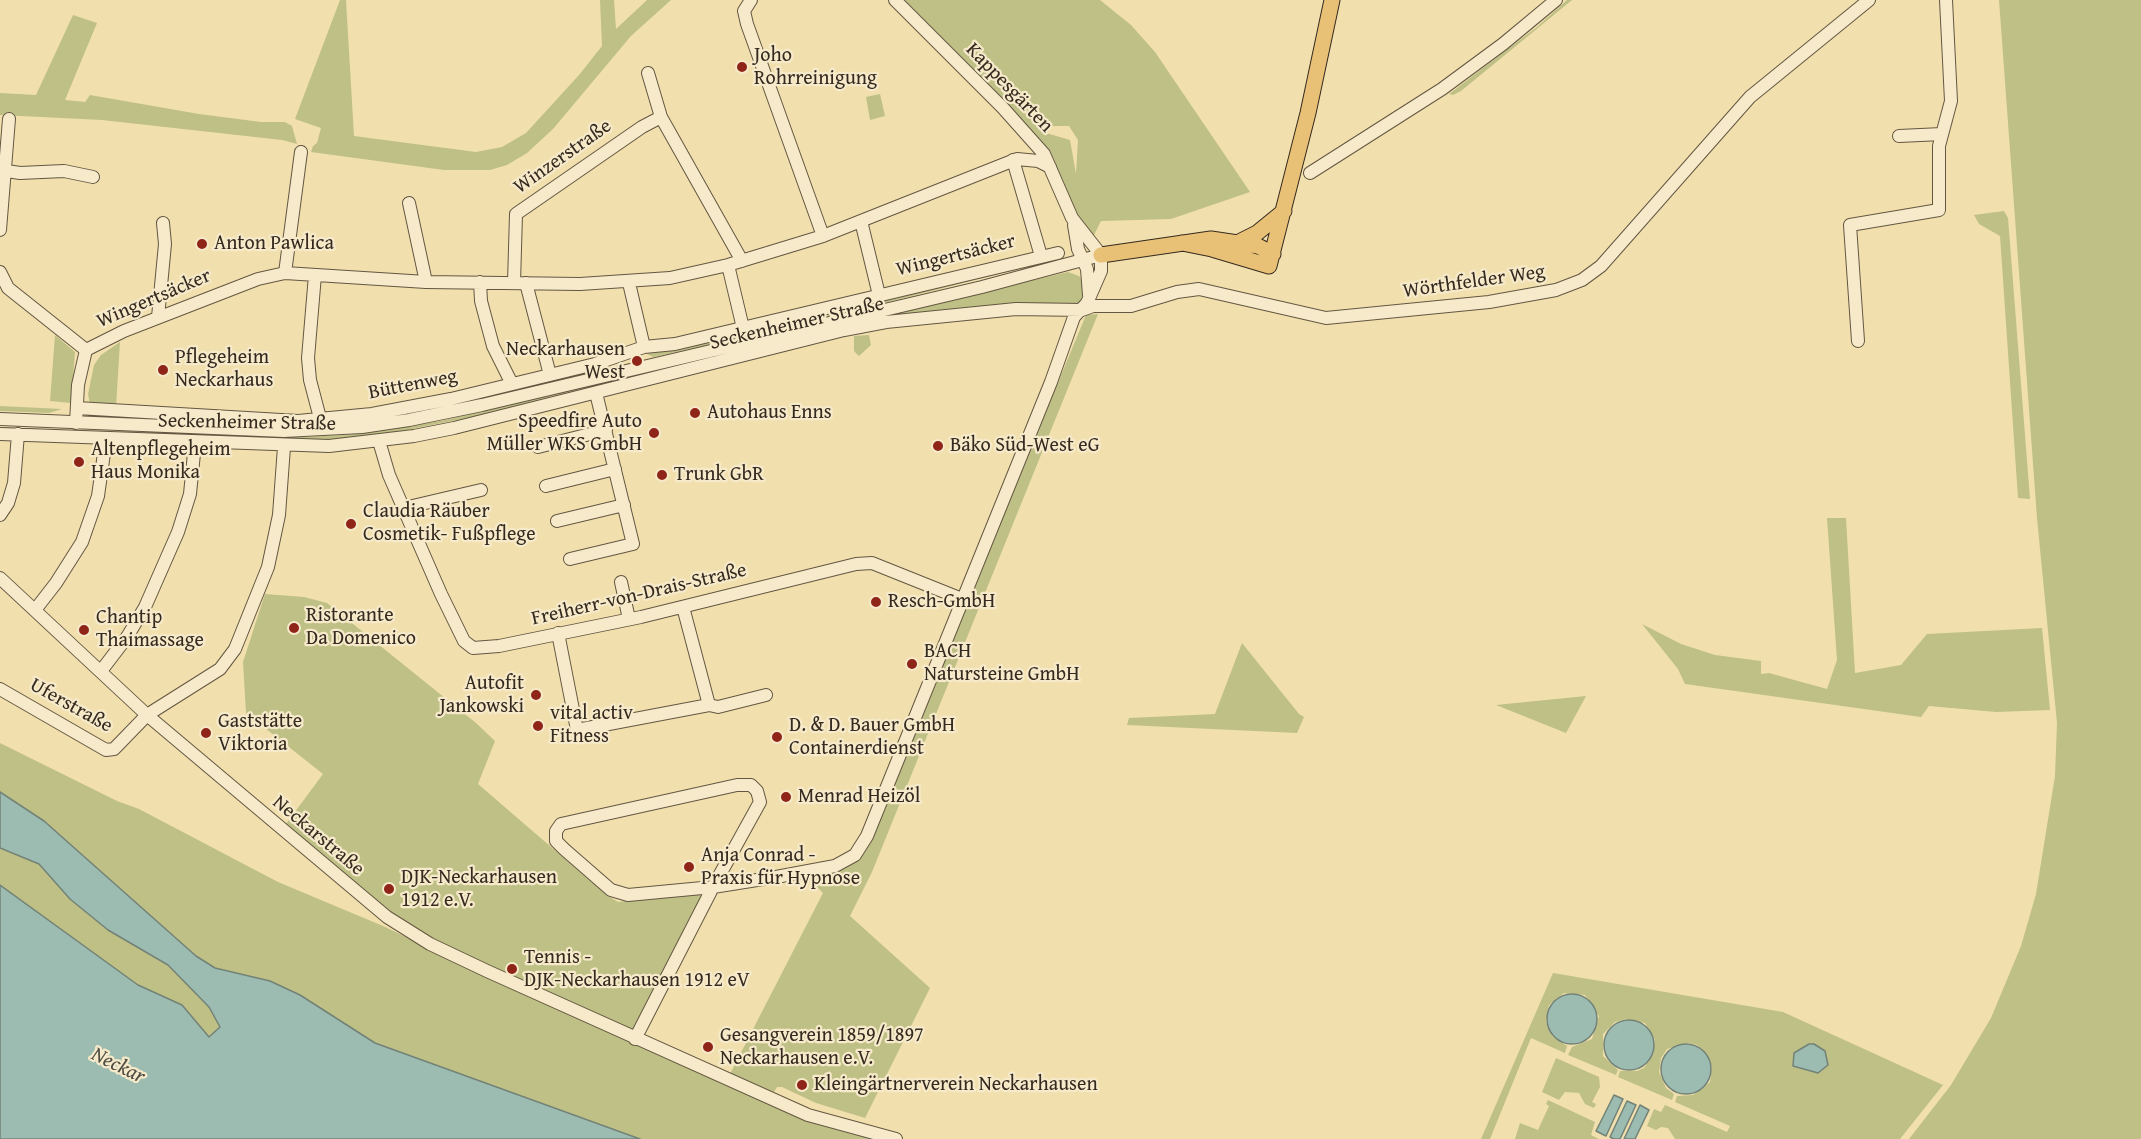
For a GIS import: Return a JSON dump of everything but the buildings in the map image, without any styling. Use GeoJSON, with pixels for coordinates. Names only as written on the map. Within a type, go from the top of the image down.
{"type":"FeatureCollection","features":[{"type":"Feature","properties":{"kind":"main road"},"geometry":{"type":"LineString","coordinates":[[1271,260],[1332,0]]}},
{"type":"Feature","properties":{"kind":"main road"},"geometry":{"type":"LineString","coordinates":[[1241,242],[1257,233],[1284,211]]}},
{"type":"Feature","properties":{"kind":"main road"},"geometry":{"type":"LineString","coordinates":[[1101,255],[1211,239],[1258,246],[1271,260]]}},
{"type":"Feature","properties":{"kind":"main road"},"geometry":{"type":"LineString","coordinates":[[1182,243],[1271,260]]}},
{"type":"Feature","properties":{"kind":"street"},"geometry":{"type":"LineString","coordinates":[[751,0],[744,11],[747,24],[823,236]]}},
{"type":"Feature","properties":{"kind":"street","name":"Kappesgärten"},"geometry":{"type":"LineString","coordinates":[[895,0],[1024,130],[1044,154],[1072,218],[1083,260],[1088,269],[1089,296]]}},
{"type":"Feature","properties":{"kind":"street"},"geometry":{"type":"LineString","coordinates":[[1310,173],[1442,89],[1503,44],[1556,0]]}},
{"type":"Feature","properties":{"kind":"street","name":"Wörthfelder Weg"},"geometry":{"type":"LineString","coordinates":[[1082,310],[1093,306],[1145,304],[1189,290],[1220,293],[1291,312],[1326,318],[1348,317],[1478,303],[1556,290],[1582,280],[1601,266],[1750,97],[1869,0]]}},
{"type":"Feature","properties":{"kind":"street"},"geometry":{"type":"LineString","coordinates":[[1858,341],[1850,225],[1939,210],[1939,146],[1951,101],[1946,0]]}},
{"type":"Feature","properties":{"kind":"street"},"geometry":{"type":"LineString","coordinates":[[648,73],[661,117],[742,261]]}},
{"type":"Feature","properties":{"kind":"street","name":"Winzerstraße"},"geometry":{"type":"LineString","coordinates":[[520,283],[516,214],[633,133],[661,117]]}},
{"type":"Feature","properties":{"kind":"street"},"geometry":{"type":"LineString","coordinates":[[0,230],[2,170],[9,119]]}},
{"type":"Feature","properties":{"kind":"street","name":"Wingertsäcker"},"geometry":{"type":"LineString","coordinates":[[76,423],[86,350],[158,317],[228,289],[285,273],[426,282],[629,283],[669,278],[728,265],[823,236],[1015,160],[1023,145],[1024,130]]}},
{"type":"Feature","properties":{"kind":"street"},"geometry":{"type":"LineString","coordinates":[[1899,136],[1942,134]]}},
{"type":"Feature","properties":{"kind":"street"},"geometry":{"type":"LineString","coordinates":[[285,273],[301,152]]}},
{"type":"Feature","properties":{"kind":"street"},"geometry":{"type":"LineString","coordinates":[[1015,160],[1038,161],[1050,167]]}},
{"type":"Feature","properties":{"kind":"street","name":"Wingertsäcker"},"geometry":{"type":"LineString","coordinates":[[1015,160],[1041,256]]}},
{"type":"Feature","properties":{"kind":"street"},"geometry":{"type":"LineString","coordinates":[[2,170],[64,171],[93,177]]}},
{"type":"Feature","properties":{"kind":"street"},"geometry":{"type":"LineString","coordinates":[[409,203],[426,282]]}},
{"type":"Feature","properties":{"kind":"street","name":"Kappesgärten"},"geometry":{"type":"LineString","coordinates":[[1072,218],[1101,255]]}},
{"type":"Feature","properties":{"kind":"street","name":"Wingertsäcker"},"geometry":{"type":"LineString","coordinates":[[861,221],[879,295]]}},
{"type":"Feature","properties":{"kind":"street"},"geometry":{"type":"LineString","coordinates":[[158,317],[165,244],[163,223]]}},
{"type":"Feature","properties":{"kind":"street","name":"Wingertsäcker"},"geometry":{"type":"LineString","coordinates":[[550,375],[644,347],[675,344],[1058,253]]}},
{"type":"Feature","properties":{"kind":"street"},"geometry":{"type":"LineString","coordinates":[[0,419],[284,431],[362,427],[409,420],[482,405],[982,287],[1101,255],[1101,271],[1082,310],[1074,317],[1052,382],[867,836],[855,855],[835,866],[713,887],[619,894],[564,849],[556,841],[556,831],[561,824],[737,785],[751,785],[757,791],[760,802],[713,887],[635,1040]]}},
{"type":"Feature","properties":{"kind":"street"},"geometry":{"type":"LineString","coordinates":[[728,265],[743,328]]}},
{"type":"Feature","properties":{"kind":"street"},"geometry":{"type":"LineString","coordinates":[[0,274],[8,288],[86,350]]}},
{"type":"Feature","properties":{"kind":"street"},"geometry":{"type":"LineString","coordinates":[[315,275],[308,358],[310,380],[320,418]]}},
{"type":"Feature","properties":{"kind":"street"},"geometry":{"type":"LineString","coordinates":[[480,282],[481,301],[493,346],[512,384]]}},
{"type":"Feature","properties":{"kind":"street"},"geometry":{"type":"LineString","coordinates":[[520,283],[550,375]]}},
{"type":"Feature","properties":{"kind":"street"},"geometry":{"type":"LineString","coordinates":[[629,283],[644,347]]}},
{"type":"Feature","properties":{"kind":"street","name":"Seckenheimer Straße"},"geometry":{"type":"LineString","coordinates":[[0,434],[284,447],[329,446],[379,441],[444,430],[844,330],[886,322],[1016,309],[1082,310]]}},
{"type":"Feature","properties":{"kind":"street","name":"Büttenweg"},"geometry":{"type":"LineString","coordinates":[[77,408],[298,421],[372,414],[550,375]]}},
{"type":"Feature","properties":{"kind":"street"},"geometry":{"type":"LineString","coordinates":[[570,559],[633,544],[596,393]]}},
{"type":"Feature","properties":{"kind":"street"},"geometry":{"type":"LineString","coordinates":[[538,447],[606,430]]}},
{"type":"Feature","properties":{"kind":"street"},"geometry":{"type":"LineString","coordinates":[[0,515],[8,503],[14,483],[18,434]]}},
{"type":"Feature","properties":{"kind":"street"},"geometry":{"type":"LineString","coordinates":[[35,610],[57,583],[82,542],[98,496],[106,439]]}},
{"type":"Feature","properties":{"kind":"street","name":"Freiherr-von-Drais-Straße"},"geometry":{"type":"LineString","coordinates":[[379,441],[389,475],[441,594],[468,646],[479,648],[500,646],[629,619],[856,564],[872,563],[962,599]]}},
{"type":"Feature","properties":{"kind":"street"},"geometry":{"type":"LineString","coordinates":[[101,671],[127,637],[145,606],[178,532],[190,494],[195,443]]}},
{"type":"Feature","properties":{"kind":"street"},"geometry":{"type":"LineString","coordinates":[[147,715],[207,679],[220,669],[235,649],[258,597],[274,545],[279,515],[284,447]]}},
{"type":"Feature","properties":{"kind":"street"},"geometry":{"type":"LineString","coordinates":[[546,486],[615,469]]}},
{"type":"Feature","properties":{"kind":"street"},"geometry":{"type":"LineString","coordinates":[[404,508],[481,490]]}},
{"type":"Feature","properties":{"kind":"street"},"geometry":{"type":"LineString","coordinates":[[557,521],[624,505]]}},
{"type":"Feature","properties":{"kind":"street","name":"Neckarstraße"},"geometry":{"type":"LineString","coordinates":[[0,578],[147,715],[387,917],[430,944],[635,1040],[808,1115],[896,1139]]}},
{"type":"Feature","properties":{"kind":"street"},"geometry":{"type":"LineString","coordinates":[[621,582],[629,619]]}},
{"type":"Feature","properties":{"kind":"street"},"geometry":{"type":"LineString","coordinates":[[683,607],[709,705]]}},
{"type":"Feature","properties":{"kind":"street"},"geometry":{"type":"LineString","coordinates":[[558,633],[577,730],[709,705],[718,706],[766,695]]}},
{"type":"Feature","properties":{"kind":"street","name":"Uferstraße"},"geometry":{"type":"LineString","coordinates":[[0,689],[106,750],[114,749],[147,715]]}},
{"type":"Feature","properties":{"kind":"green space"},"geometry":{"type":"Polygon","coordinates":[[[340,0],[346,0],[354,136],[476,152],[502,147],[526,133],[579,75],[602,46],[600,0],[614,0],[616,29],[647,0],[671,0],[631,36],[553,129],[527,153],[507,165],[490,170],[444,170],[311,152],[317,143],[321,128],[295,119],[340,0]]]}},
{"type":"Feature","properties":{"kind":"green space"},"geometry":{"type":"Polygon","coordinates":[[[903,0],[1100,0],[1131,25],[1155,52],[1250,192],[1171,219],[1101,221],[1093,237],[1078,222],[1062,178],[1048,152],[903,0]],[[1053,126],[1046,133],[1070,140],[1076,174],[1078,140],[1069,126],[1053,126]]]}},
{"type":"Feature","properties":{"kind":"green space"},"geometry":{"type":"Polygon","coordinates":[[[1567,0],[1572,0],[1461,91],[1453,95],[1449,94],[1537,27],[1567,0]]]}},
{"type":"Feature","properties":{"kind":"green space"},"geometry":{"type":"Polygon","coordinates":[[[1999,0],[2141,0],[2141,1139],[1909,1139],[1951,1085],[1991,1018],[2021,946],[2036,894],[2055,776],[2057,723],[2037,518],[1999,0]]]}},
{"type":"Feature","properties":{"kind":"green space"},"geometry":{"type":"Polygon","coordinates":[[[73,15],[97,23],[65,100],[85,102],[90,95],[199,114],[261,122],[285,122],[292,126],[297,144],[282,140],[102,120],[0,115],[0,93],[36,95],[73,15]]]}},
{"type":"Feature","properties":{"kind":"green space"},"geometry":{"type":"Polygon","coordinates":[[[880,94],[885,116],[870,120],[866,97],[880,94]]]}},
{"type":"Feature","properties":{"kind":"green space"},"geometry":{"type":"Polygon","coordinates":[[[2004,211],[2008,218],[2030,499],[2018,498],[2000,236],[1979,224],[1974,215],[2004,211]]]}},
{"type":"Feature","properties":{"kind":"green space"},"geometry":{"type":"Polygon","coordinates":[[[1041,259],[1042,263],[785,328],[653,357],[647,354],[1041,259]]]}},
{"type":"Feature","properties":{"kind":"green space"},"geometry":{"type":"Polygon","coordinates":[[[1068,272],[1079,276],[1084,281],[1083,304],[942,313],[675,371],[684,363],[1068,272]]]}},
{"type":"Feature","properties":{"kind":"green space"},"geometry":{"type":"Polygon","coordinates":[[[1098,314],[872,872],[850,916],[930,988],[865,1118],[816,1103],[782,1087],[777,1087],[773,1094],[730,1074],[823,893],[805,875],[856,859],[930,692],[1086,315],[1098,314]]]}},
{"type":"Feature","properties":{"kind":"green space"},"geometry":{"type":"Polygon","coordinates":[[[55,335],[75,352],[71,403],[50,401],[55,335]]]}},
{"type":"Feature","properties":{"kind":"green space"},"geometry":{"type":"Polygon","coordinates":[[[869,335],[871,345],[859,356],[854,351],[854,336],[869,335]]]}},
{"type":"Feature","properties":{"kind":"green space"},"geometry":{"type":"Polygon","coordinates":[[[120,342],[116,407],[90,405],[88,394],[94,365],[101,355],[120,342]]]}},
{"type":"Feature","properties":{"kind":"green space"},"geometry":{"type":"Polygon","coordinates":[[[618,379],[476,416],[372,437],[281,443],[0,430],[0,427],[255,439],[348,435],[441,421],[618,379]]]}},
{"type":"Feature","properties":{"kind":"green space"},"geometry":{"type":"Polygon","coordinates":[[[0,406],[62,409],[49,413],[0,411],[0,406]]]}},
{"type":"Feature","properties":{"kind":"green space"},"geometry":{"type":"Polygon","coordinates":[[[1827,518],[1846,518],[1855,673],[1901,665],[1927,634],[2042,628],[2050,710],[1996,712],[1929,706],[1921,717],[1685,684],[1678,669],[1642,624],[1681,644],[1715,655],[1761,661],[1761,674],[1769,673],[1827,689],[1837,660],[1827,518]]]}},
{"type":"Feature","properties":{"kind":"green space"},"geometry":{"type":"Polygon","coordinates":[[[265,594],[304,597],[327,603],[476,723],[495,741],[478,784],[608,896],[618,902],[694,891],[700,893],[701,899],[637,1035],[557,996],[428,940],[393,918],[286,824],[323,774],[246,713],[243,662],[265,594]]]}},
{"type":"Feature","properties":{"kind":"green space"},"geometry":{"type":"Polygon","coordinates":[[[1242,643],[1299,714],[1304,717],[1297,733],[1127,725],[1129,718],[1215,714],[1242,643]]]}},
{"type":"Feature","properties":{"kind":"green space"},"geometry":{"type":"Polygon","coordinates":[[[1586,696],[1566,733],[1496,705],[1586,696]]]}},
{"type":"Feature","properties":{"kind":"green space"},"geometry":{"type":"Polygon","coordinates":[[[0,743],[117,801],[139,809],[278,882],[383,926],[479,972],[877,1139],[162,1139],[0,1077],[0,743]]]}},
{"type":"Feature","properties":{"kind":"green space"},"geometry":{"type":"Polygon","coordinates":[[[1553,973],[1783,1012],[1943,1085],[1900,1139],[1675,1139],[1668,1128],[1661,1127],[1656,1130],[1647,1126],[1654,1109],[1661,1112],[1665,1105],[1727,1132],[1730,1126],[1675,1102],[1677,1096],[1693,1095],[1710,1082],[1712,1067],[1708,1055],[1697,1045],[1689,1043],[1667,1049],[1661,1058],[1659,1072],[1666,1088],[1674,1094],[1672,1100],[1618,1077],[1620,1071],[1637,1071],[1644,1068],[1653,1055],[1655,1040],[1645,1023],[1625,1019],[1615,1022],[1603,1034],[1603,1056],[1618,1070],[1616,1075],[1568,1055],[1572,1047],[1592,1039],[1599,1016],[1585,995],[1564,993],[1549,1005],[1546,1022],[1553,1037],[1567,1046],[1565,1053],[1531,1038],[1490,1139],[1481,1139],[1553,973]]]}},
{"type":"Feature","properties":{"kind":"green space"},"geometry":{"type":"Polygon","coordinates":[[[1556,1058],[1599,1077],[1600,1087],[1592,1102],[1596,1104],[1594,1108],[1585,1104],[1579,1093],[1565,1092],[1559,1100],[1542,1092],[1556,1058]]]}},
{"type":"Feature","properties":{"kind":"green space"},"geometry":{"type":"Polygon","coordinates":[[[1548,1100],[1595,1122],[1591,1135],[1599,1139],[1515,1139],[1520,1123],[1538,1130],[1549,1106],[1546,1104],[1548,1100]]]}},
{"type":"Feature","properties":{"kind":"water","name":"Neckar"},"geometry":{"type":"Polygon","coordinates":[[[0,792],[44,821],[196,956],[215,968],[270,981],[300,995],[375,1043],[640,1139],[0,1139],[0,885],[138,985],[182,1005],[209,1037],[220,1027],[209,1007],[168,965],[108,930],[70,899],[39,864],[0,848],[0,792]]]}},
{"type":"Feature","properties":{"kind":"water"},"geometry":{"type":"Polygon","coordinates":[[[1572,994],[1590,1001],[1597,1019],[1590,1037],[1572,1044],[1554,1037],[1547,1019],[1554,1001],[1572,994]]]}},
{"type":"Feature","properties":{"kind":"water"},"geometry":{"type":"Polygon","coordinates":[[[1629,1020],[1647,1027],[1654,1045],[1647,1063],[1629,1070],[1611,1063],[1604,1045],[1611,1027],[1629,1020]]]}},
{"type":"Feature","properties":{"kind":"water"},"geometry":{"type":"Polygon","coordinates":[[[1686,1044],[1700,1048],[1707,1055],[1711,1069],[1707,1083],[1700,1090],[1686,1094],[1672,1090],[1665,1083],[1661,1069],[1665,1055],[1672,1048],[1686,1044]]]}},
{"type":"Feature","properties":{"kind":"water"},"geometry":{"type":"Polygon","coordinates":[[[1809,1044],[1814,1044],[1825,1051],[1828,1065],[1818,1073],[1793,1066],[1794,1053],[1809,1044]]]}},
{"type":"Feature","properties":{"kind":"water"},"geometry":{"type":"Polygon","coordinates":[[[1614,1095],[1623,1099],[1606,1136],[1596,1131],[1614,1095]]]}},
{"type":"Feature","properties":{"kind":"water"},"geometry":{"type":"Polygon","coordinates":[[[1627,1101],[1636,1105],[1620,1139],[1614,1139],[1610,1137],[1627,1101]]]}},
{"type":"Feature","properties":{"kind":"water"},"geometry":{"type":"Polygon","coordinates":[[[1640,1105],[1649,1110],[1635,1139],[1624,1139],[1640,1105]]]}},
{"type":"Feature","properties":{"kind":"place","name":"Joho Rohrreinigung"},"geometry":{"type":"Point","coordinates":[742,67]}},
{"type":"Feature","properties":{"kind":"place","name":"Anton Pawlica"},"geometry":{"type":"Point","coordinates":[202,244]}},
{"type":"Feature","properties":{"kind":"place","name":"Neckarhausen West"},"geometry":{"type":"Point","coordinates":[637,361]}},
{"type":"Feature","properties":{"kind":"place","name":"Pflegeheim Neckarhaus"},"geometry":{"type":"Point","coordinates":[163,370]}},
{"type":"Feature","properties":{"kind":"place","name":"Autohaus Enns"},"geometry":{"type":"Point","coordinates":[695,413]}},
{"type":"Feature","properties":{"kind":"place","name":"Speedfire Auto Müller WKS GmbH"},"geometry":{"type":"Point","coordinates":[654,433]}},
{"type":"Feature","properties":{"kind":"place","name":"Bäko Süd-West eG"},"geometry":{"type":"Point","coordinates":[938,446]}},
{"type":"Feature","properties":{"kind":"place","name":"Altenpflegeheim Haus Monika"},"geometry":{"type":"Point","coordinates":[79,462]}},
{"type":"Feature","properties":{"kind":"place","name":"Trunk GbR"},"geometry":{"type":"Point","coordinates":[662,475]}},
{"type":"Feature","properties":{"kind":"place","name":"Claudia Räuber Cosmetik- Fußpflege"},"geometry":{"type":"Point","coordinates":[351,524]}},
{"type":"Feature","properties":{"kind":"place","name":"Resch-GmbH"},"geometry":{"type":"Point","coordinates":[876,602]}},
{"type":"Feature","properties":{"kind":"place","name":"Ristorante Da Domenico"},"geometry":{"type":"Point","coordinates":[294,628]}},
{"type":"Feature","properties":{"kind":"place","name":"Chantip Thaimassage"},"geometry":{"type":"Point","coordinates":[84,630]}},
{"type":"Feature","properties":{"kind":"place","name":"BACH Natursteine GmbH"},"geometry":{"type":"Point","coordinates":[912,664]}},
{"type":"Feature","properties":{"kind":"place","name":"Autofit Jankowski"},"geometry":{"type":"Point","coordinates":[536,695]}},
{"type":"Feature","properties":{"kind":"place","name":"vital activ Fitness"},"geometry":{"type":"Point","coordinates":[538,726]}},
{"type":"Feature","properties":{"kind":"place","name":"Gaststätte Viktoria"},"geometry":{"type":"Point","coordinates":[206,733]}},
{"type":"Feature","properties":{"kind":"place","name":"D. & D. Bauer GmbH Containerdienst"},"geometry":{"type":"Point","coordinates":[777,737]}},
{"type":"Feature","properties":{"kind":"place","name":"Menrad Heizöl"},"geometry":{"type":"Point","coordinates":[786,797]}},
{"type":"Feature","properties":{"kind":"place","name":"Anja Conrad - Praxis für Hypnose"},"geometry":{"type":"Point","coordinates":[689,867]}},
{"type":"Feature","properties":{"kind":"place","name":"DJK-Neckarhausen 1912 e.V."},"geometry":{"type":"Point","coordinates":[389,889]}},
{"type":"Feature","properties":{"kind":"place","name":"Tennis - DJK-Neckarhausen 1912 eV"},"geometry":{"type":"Point","coordinates":[512,969]}},
{"type":"Feature","properties":{"kind":"place","name":"Gesangverein 1859/1897 Neckarhausen e.V."},"geometry":{"type":"Point","coordinates":[708,1047]}},
{"type":"Feature","properties":{"kind":"place","name":"Kleingärtnerverein Neckarhausen"},"geometry":{"type":"Point","coordinates":[802,1085]}}]}
